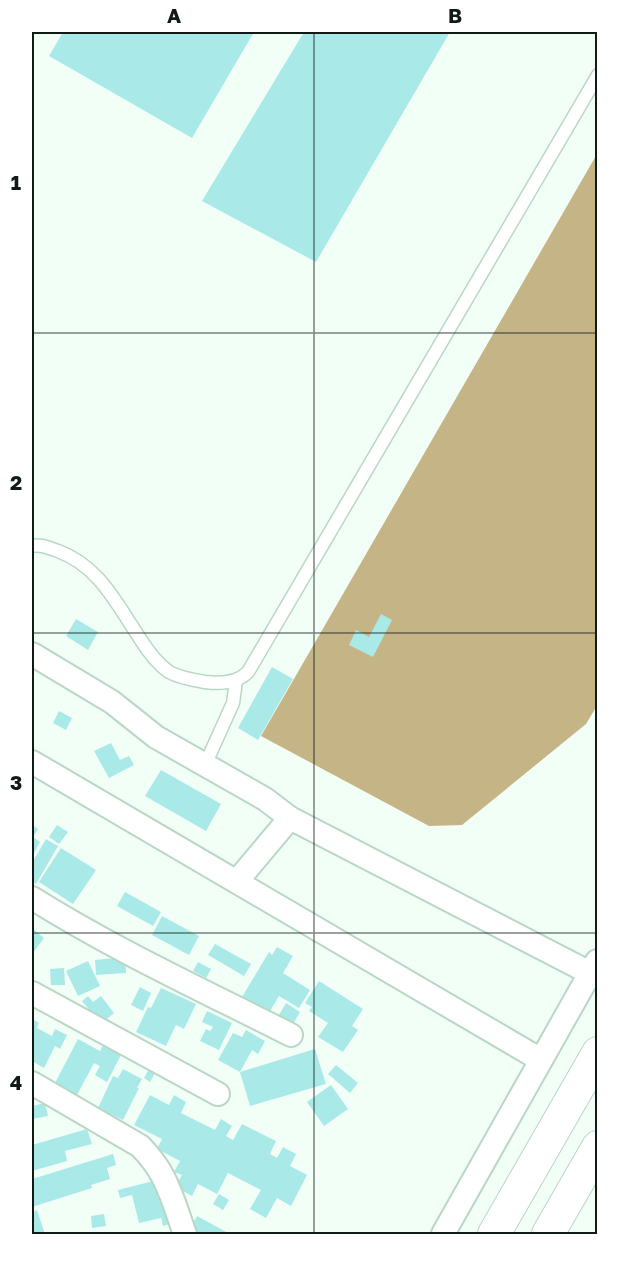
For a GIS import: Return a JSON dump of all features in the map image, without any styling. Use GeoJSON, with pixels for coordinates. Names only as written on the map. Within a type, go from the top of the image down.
{"type":"FeatureCollection","features":[{"type":"Feature","properties":{"kind":"main road"},"geometry":{"type":"LineString","coordinates":[[494,1234],[597,1053]]}},
{"type":"Feature","properties":{"kind":"main road"},"geometry":{"type":"LineString","coordinates":[[548,1234],[597,1147]]}},
{"type":"Feature","properties":{"kind":"street"},"geometry":{"type":"LineString","coordinates":[[32,654],[112,702],[156,737],[265,799],[290,818],[594,966],[443,1234]]}},
{"type":"Feature","properties":{"kind":"street"},"geometry":{"type":"LineString","coordinates":[[32,762],[541,1060]]}},
{"type":"Feature","properties":{"kind":"street"},"geometry":{"type":"LineString","coordinates":[[237,881],[290,818]]}},
{"type":"Feature","properties":{"kind":"street"},"geometry":{"type":"LineString","coordinates":[[32,898],[80,928],[291,1035]]}},
{"type":"Feature","properties":{"kind":"street"},"geometry":{"type":"LineString","coordinates":[[32,993],[218,1094]]}},
{"type":"Feature","properties":{"kind":"street"},"geometry":{"type":"LineString","coordinates":[[32,1083],[140,1146],[155,1161],[164,1175],[185,1234]]}},
{"type":"Feature","properties":{"kind":"lane"},"geometry":{"type":"LineString","coordinates":[[32,546],[46,546],[90,568],[152,656],[168,672],[212,683],[236,681],[248,672],[597,75]]}},
{"type":"Feature","properties":{"kind":"lane"},"geometry":{"type":"LineString","coordinates":[[206,765],[233,703],[236,681]]}},
{"type":"Feature","properties":{"kind":"shaded area"},"geometry":{"type":"Polygon","coordinates":[[[597,154],[598,704],[586,724],[462,825],[429,826],[261,736],[597,154]]]}},
{"type":"Feature","properties":{"kind":"building"},"geometry":{"type":"Polygon","coordinates":[[[63,32],[254,32],[192,138],[49,56],[63,32]]]}},
{"type":"Feature","properties":{"kind":"building"},"geometry":{"type":"Polygon","coordinates":[[[304,32],[450,32],[316,262],[202,201],[304,32]]]}},
{"type":"Feature","properties":{"kind":"building"},"geometry":{"type":"Polygon","coordinates":[[[381,614],[392,620],[373,657],[349,645],[356,630],[369,637],[381,614]]]}},
{"type":"Feature","properties":{"kind":"building"},"geometry":{"type":"Polygon","coordinates":[[[76,619],[98,632],[88,650],[66,636],[76,619]]]}},
{"type":"Feature","properties":{"kind":"building"},"geometry":{"type":"Polygon","coordinates":[[[272,667],[293,679],[258,740],[238,728],[272,667]]]}},
{"type":"Feature","properties":{"kind":"building"},"geometry":{"type":"Polygon","coordinates":[[[59,711],[72,718],[66,730],[53,723],[59,711]]]}},
{"type":"Feature","properties":{"kind":"building"},"geometry":{"type":"Polygon","coordinates":[[[111,743],[120,760],[129,756],[134,765],[109,778],[94,751],[111,743]]]}},
{"type":"Feature","properties":{"kind":"building"},"geometry":{"type":"Polygon","coordinates":[[[161,770],[221,804],[206,831],[145,796],[161,770]]]}},
{"type":"Feature","properties":{"kind":"building"},"geometry":{"type":"Polygon","coordinates":[[[32,825],[38,829],[33,837],[40,842],[32,857],[32,825]]]}},
{"type":"Feature","properties":{"kind":"building"},"geometry":{"type":"Polygon","coordinates":[[[57,825],[68,832],[59,844],[49,837],[57,825]]]}},
{"type":"Feature","properties":{"kind":"building"},"geometry":{"type":"Polygon","coordinates":[[[46,839],[58,846],[36,884],[32,881],[32,863],[46,839]]]}},
{"type":"Feature","properties":{"kind":"building"},"geometry":{"type":"Polygon","coordinates":[[[61,848],[96,870],[73,904],[39,882],[61,848]]]}},
{"type":"Feature","properties":{"kind":"building"},"geometry":{"type":"Polygon","coordinates":[[[125,892],[161,912],[153,926],[117,906],[125,892]]]}},
{"type":"Feature","properties":{"kind":"building"},"geometry":{"type":"Polygon","coordinates":[[[162,916],[199,936],[189,955],[152,935],[162,916]]]}},
{"type":"Feature","properties":{"kind":"building"},"geometry":{"type":"Polygon","coordinates":[[[32,928],[44,938],[32,954],[32,928]]]}},
{"type":"Feature","properties":{"kind":"building"},"geometry":{"type":"Polygon","coordinates":[[[215,944],[251,964],[244,976],[208,955],[215,944]]]}},
{"type":"Feature","properties":{"kind":"building"},"geometry":{"type":"Polygon","coordinates":[[[277,947],[293,956],[283,973],[310,990],[299,1008],[279,996],[269,1013],[242,997],[269,952],[272,955],[277,947]]]}},
{"type":"Feature","properties":{"kind":"building"},"geometry":{"type":"Polygon","coordinates":[[[125,957],[126,973],[96,975],[95,960],[125,957]]]}},
{"type":"Feature","properties":{"kind":"building"},"geometry":{"type":"Polygon","coordinates":[[[88,961],[100,986],[78,996],[66,971],[88,961]]]}},
{"type":"Feature","properties":{"kind":"building"},"geometry":{"type":"Polygon","coordinates":[[[198,962],[211,969],[206,978],[193,971],[198,962]]]}},
{"type":"Feature","properties":{"kind":"building"},"geometry":{"type":"Polygon","coordinates":[[[64,968],[65,985],[51,985],[50,969],[64,968]]]}},
{"type":"Feature","properties":{"kind":"building"},"geometry":{"type":"Polygon","coordinates":[[[319,981],[363,1009],[352,1026],[358,1030],[343,1052],[318,1037],[328,1023],[309,1011],[312,1007],[305,1003],[319,981]]]}},
{"type":"Feature","properties":{"kind":"building"},"geometry":{"type":"Polygon","coordinates":[[[140,987],[151,993],[143,1011],[131,1005],[140,987]]]}},
{"type":"Feature","properties":{"kind":"building"},"geometry":{"type":"Polygon","coordinates":[[[161,988],[196,1004],[184,1029],[176,1025],[166,1046],[136,1032],[148,1007],[151,1008],[161,988]]]}},
{"type":"Feature","properties":{"kind":"building"},"geometry":{"type":"Polygon","coordinates":[[[88,996],[93,1002],[101,996],[114,1013],[101,1024],[82,1001],[88,996]]]}},
{"type":"Feature","properties":{"kind":"building"},"geometry":{"type":"Polygon","coordinates":[[[286,1003],[300,1012],[293,1024],[279,1015],[286,1003]]]}},
{"type":"Feature","properties":{"kind":"building"},"geometry":{"type":"Polygon","coordinates":[[[207,1011],[232,1023],[219,1050],[200,1041],[206,1029],[210,1031],[213,1027],[202,1022],[207,1011]]]}},
{"type":"Feature","properties":{"kind":"building"},"geometry":{"type":"Polygon","coordinates":[[[32,1019],[39,1023],[37,1028],[52,1036],[55,1029],[67,1035],[60,1049],[55,1046],[44,1068],[32,1061],[32,1019]]]}},
{"type":"Feature","properties":{"kind":"building"},"geometry":{"type":"Polygon","coordinates":[[[246,1030],[265,1041],[258,1054],[252,1050],[240,1072],[218,1060],[233,1033],[242,1037],[246,1030]]]}},
{"type":"Feature","properties":{"kind":"building"},"geometry":{"type":"Polygon","coordinates":[[[78,1039],[100,1051],[103,1045],[121,1055],[107,1082],[95,1075],[100,1066],[94,1063],[76,1097],[54,1085],[78,1039]]]}},
{"type":"Feature","properties":{"kind":"building"},"geometry":{"type":"Polygon","coordinates":[[[315,1049],[326,1084],[250,1106],[240,1072],[315,1049]]]}},
{"type":"Feature","properties":{"kind":"building"},"geometry":{"type":"Polygon","coordinates":[[[336,1065],[358,1083],[350,1093],[328,1074],[336,1065]]]}},
{"type":"Feature","properties":{"kind":"building"},"geometry":{"type":"Polygon","coordinates":[[[123,1069],[142,1079],[123,1120],[98,1108],[113,1076],[118,1078],[123,1069]]]}},
{"type":"Feature","properties":{"kind":"building"},"geometry":{"type":"Polygon","coordinates":[[[149,1069],[155,1073],[150,1082],[144,1078],[149,1069]]]}},
{"type":"Feature","properties":{"kind":"building"},"geometry":{"type":"Polygon","coordinates":[[[331,1085],[348,1109],[324,1126],[307,1102],[331,1085]]]}},
{"type":"Feature","properties":{"kind":"building"},"geometry":{"type":"Polygon","coordinates":[[[150,1095],[169,1105],[174,1095],[186,1102],[181,1113],[215,1130],[221,1119],[232,1126],[226,1136],[233,1140],[242,1124],[276,1141],[270,1154],[277,1158],[283,1147],[296,1154],[290,1166],[307,1175],[291,1206],[277,1198],[266,1218],[250,1209],[261,1190],[228,1173],[217,1194],[198,1184],[192,1196],[175,1187],[182,1175],[174,1172],[180,1161],[157,1149],[162,1139],[134,1125],[150,1095]]]}},
{"type":"Feature","properties":{"kind":"building"},"geometry":{"type":"Polygon","coordinates":[[[45,1103],[48,1116],[32,1119],[32,1106],[45,1103]]]}},
{"type":"Feature","properties":{"kind":"building"},"geometry":{"type":"Polygon","coordinates":[[[87,1129],[92,1144],[65,1151],[67,1161],[32,1171],[32,1145],[87,1129]]]}},
{"type":"Feature","properties":{"kind":"building"},"geometry":{"type":"Polygon","coordinates":[[[113,1154],[116,1165],[107,1168],[110,1179],[91,1185],[92,1188],[32,1207],[32,1179],[113,1154]]]}},
{"type":"Feature","properties":{"kind":"building"},"geometry":{"type":"Polygon","coordinates":[[[157,1180],[169,1224],[163,1226],[161,1218],[139,1223],[132,1195],[120,1198],[118,1190],[157,1180]]]}},
{"type":"Feature","properties":{"kind":"building"},"geometry":{"type":"Polygon","coordinates":[[[219,1194],[229,1200],[223,1210],[213,1204],[219,1194]]]}},
{"type":"Feature","properties":{"kind":"building"},"geometry":{"type":"Polygon","coordinates":[[[37,1210],[45,1234],[32,1234],[32,1212],[37,1210]]]}},
{"type":"Feature","properties":{"kind":"building"},"geometry":{"type":"Polygon","coordinates":[[[104,1214],[106,1226],[92,1228],[91,1216],[104,1214]]]}},
{"type":"Feature","properties":{"kind":"building"},"geometry":{"type":"Polygon","coordinates":[[[197,1216],[230,1234],[200,1234],[190,1229],[197,1216]]]}}]}
